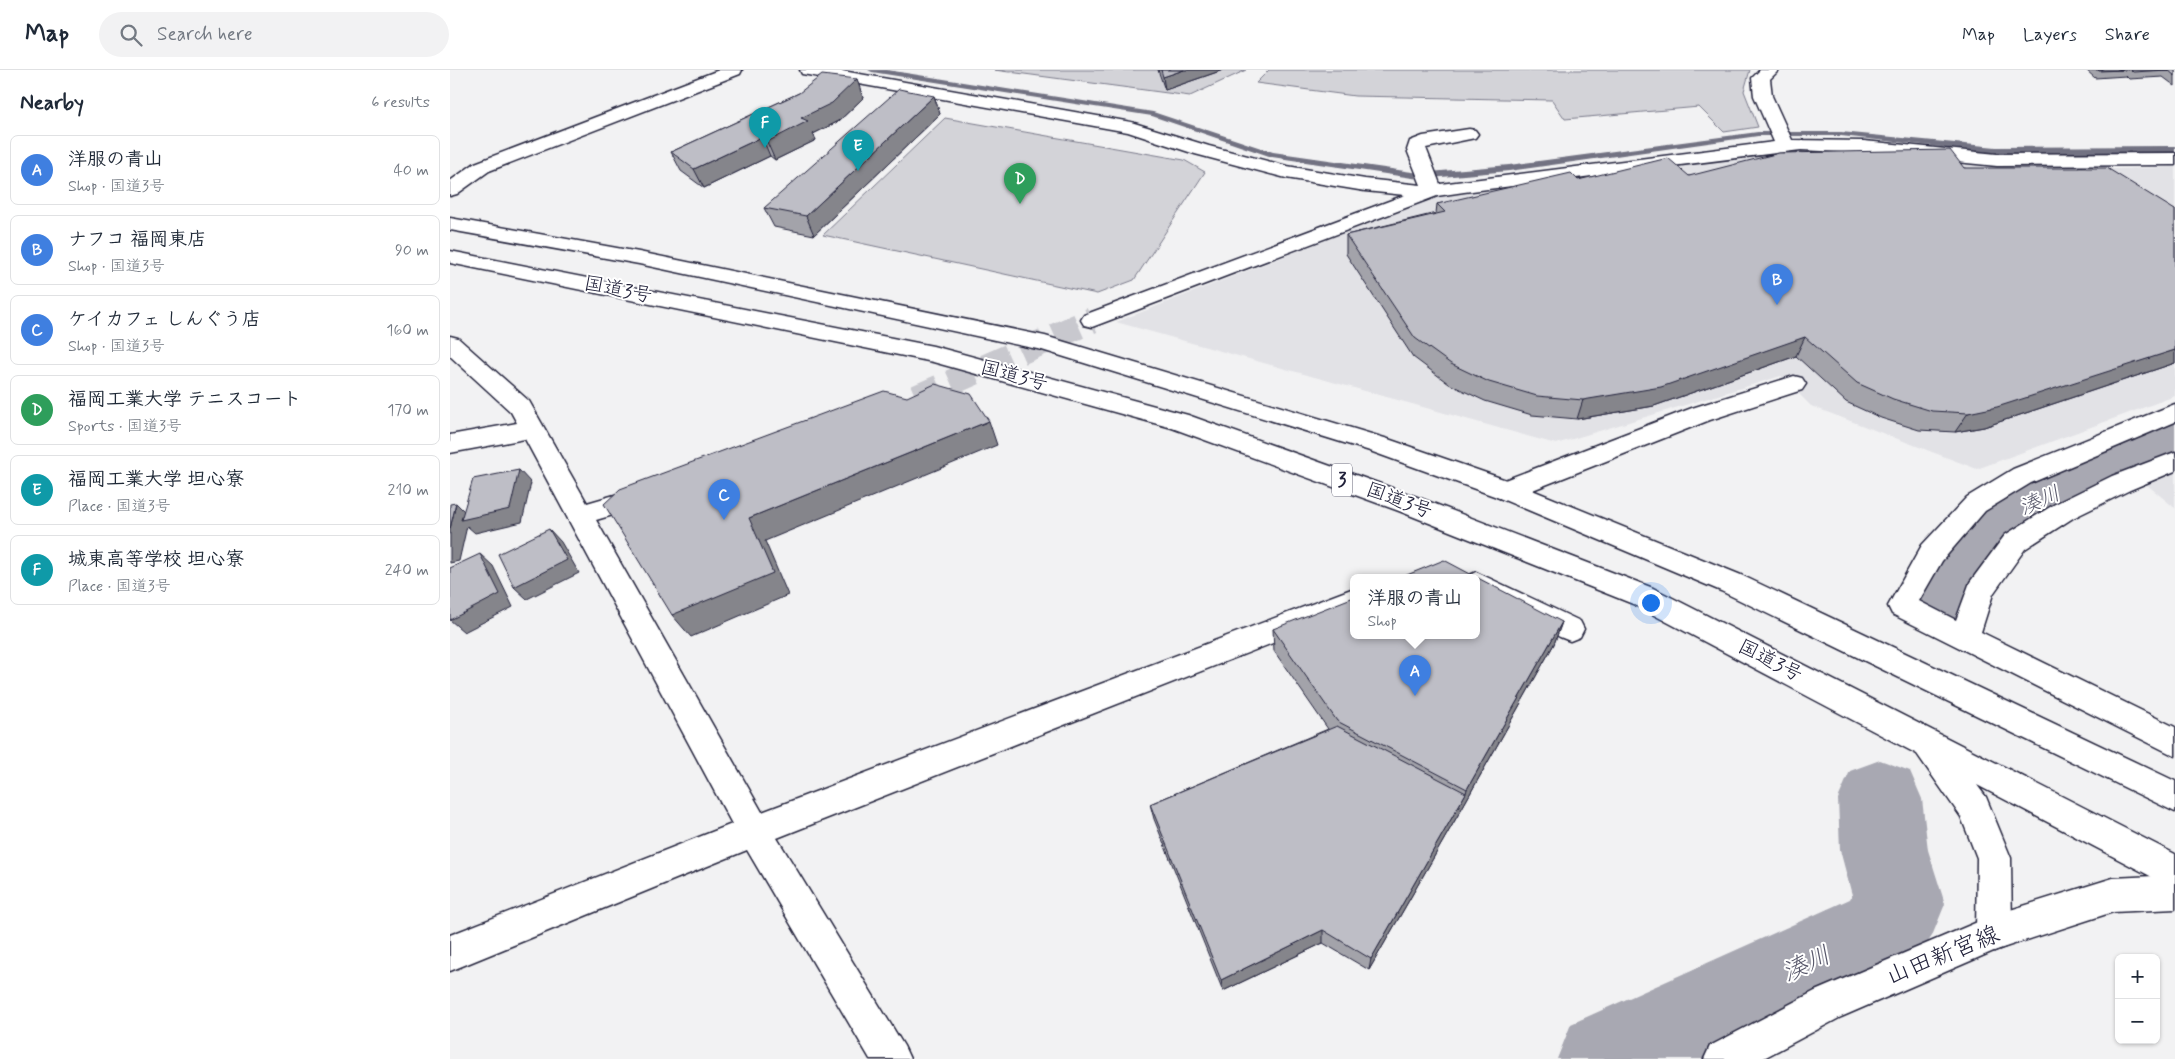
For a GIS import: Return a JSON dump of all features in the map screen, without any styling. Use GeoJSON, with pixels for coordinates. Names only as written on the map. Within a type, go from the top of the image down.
{"type":"FeatureCollection","features":[{"type":"Feature","properties":{"kind":"main road"},"geometry":{"type":"LineString","coordinates":[[450,190],[482,167],[734,70]]}},
{"type":"Feature","properties":{"kind":"main road"},"geometry":{"type":"LineString","coordinates":[[808,70],[1131,127],[1202,150],[1286,172],[1365,185],[1433,191],[1801,144],[1864,147],[1997,160],[2175,160]]}},
{"type":"Feature","properties":{"kind":"main road"},"geometry":{"type":"LineString","coordinates":[[1771,70],[1761,78],[1762,96],[1786,145]]}},
{"type":"Feature","properties":{"kind":"main road"},"geometry":{"type":"LineString","coordinates":[[1433,191],[1416,150],[1417,145],[1423,142],[1469,134]]}},
{"type":"Feature","properties":{"kind":"main road"},"geometry":{"type":"LineString","coordinates":[[1092,320],[1433,191]]}},
{"type":"Feature","properties":{"kind":"main road","name":"国道3号"},"geometry":{"type":"LineString","coordinates":[[450,224],[639,258],[1045,343],[1379,445],[1506,490],[1731,583],[2175,797]]}},
{"type":"Feature","properties":{"kind":"main road","name":"国道3号"},"geometry":{"type":"LineString","coordinates":[[450,257],[933,354],[1179,422],[1408,504],[1644,596],[2175,872]]}},
{"type":"Feature","properties":{"kind":"main road"},"geometry":{"type":"LineString","coordinates":[[450,343],[520,407],[754,831],[891,1059]]}},
{"type":"Feature","properties":{"kind":"main road"},"geometry":{"type":"LineString","coordinates":[[1506,490],[1701,414],[1794,384]]}},
{"type":"Feature","properties":{"kind":"main road"},"geometry":{"type":"LineString","coordinates":[[2175,412],[2022,476],[1976,504],[1932,554],[1902,606],[2175,742]]}},
{"type":"Feature","properties":{"kind":"main road"},"geometry":{"type":"LineString","coordinates":[[450,444],[533,429]]}},
{"type":"Feature","properties":{"kind":"main road"},"geometry":{"type":"LineString","coordinates":[[1964,638],[1980,590],[2015,542],[2064,511],[2121,483],[2175,462]]}},
{"type":"Feature","properties":{"kind":"main road"},"geometry":{"type":"LineString","coordinates":[[580,515],[665,490]]}},
{"type":"Feature","properties":{"kind":"main road"},"geometry":{"type":"LineString","coordinates":[[1480,585],[1570,629]]}},
{"type":"Feature","properties":{"kind":"main road"},"geometry":{"type":"LineString","coordinates":[[450,953],[754,831],[1350,601]]}},
{"type":"Feature","properties":{"kind":"main road"},"geometry":{"type":"LineString","coordinates":[[1927,743],[1974,808],[1994,858],[1994,933]]}},
{"type":"Feature","properties":{"kind":"main road","name":"山田新宮線"},"geometry":{"type":"LineString","coordinates":[[1723,1059],[1828,1004],[1994,933],[2113,895],[2175,892]]}},
{"type":"Feature","properties":{"kind":"shaded area"},"geometry":{"type":"Polygon","coordinates":[[[994,70],[1246,70],[1190,96],[994,70]]]}},
{"type":"Feature","properties":{"kind":"shaded area"},"geometry":{"type":"Polygon","coordinates":[[[1269,70],[1750,70],[1744,91],[1758,127],[1724,132],[1699,107],[1565,119],[1552,100],[1355,96],[1256,83],[1269,70]]]}},
{"type":"Feature","properties":{"kind":"shaded area"},"geometry":{"type":"Polygon","coordinates":[[[945,118],[1184,160],[1205,172],[1134,280],[1097,294],[823,235],[945,118]]]}},
{"type":"Feature","properties":{"kind":"shaded area"},"geometry":{"type":"Polygon","coordinates":[[[1781,153],[1887,155],[2087,170],[2175,167],[2175,396],[1977,469],[1811,406],[1781,376],[1556,444],[1116,322],[1436,197],[1781,153]]]}},
{"type":"Feature","properties":{"kind":"shaded area"},"geometry":{"type":"Polygon","coordinates":[[[2175,472],[2175,508],[2146,484],[2175,472]]]}},
{"type":"Feature","properties":{"kind":"building"},"geometry":{"type":"Polygon","coordinates":[[[1161,70],[1184,70],[1163,77],[1161,70]]]}},
{"type":"Feature","properties":{"kind":"building"},"geometry":{"type":"Polygon","coordinates":[[[2131,70],[2168,70],[2133,72],[2131,70]]]}},
{"type":"Feature","properties":{"kind":"building"},"geometry":{"type":"Polygon","coordinates":[[[2168,70],[2175,70],[2175,76],[2168,70]]]}},
{"type":"Feature","properties":{"kind":"building"},"geometry":{"type":"Polygon","coordinates":[[[822,75],[857,79],[832,103],[801,118],[808,121],[767,142],[762,137],[694,169],[671,152],[799,93],[822,75]]]}},
{"type":"Feature","properties":{"kind":"building"},"geometry":{"type":"Polygon","coordinates":[[[899,89],[934,96],[806,216],[764,208],[899,89]]]}},
{"type":"Feature","properties":{"kind":"building"},"geometry":{"type":"Polygon","coordinates":[[[1950,150],[1964,168],[2107,168],[2175,210],[2175,350],[1997,407],[1968,413],[1932,411],[1893,399],[1857,383],[1805,337],[1661,387],[1583,400],[1537,396],[1489,382],[1451,364],[1415,338],[1346,235],[1445,212],[1437,204],[1571,173],[1578,180],[1668,158],[1689,176],[1779,153],[1950,150]]]}},
{"type":"Feature","properties":{"kind":"building"},"geometry":{"type":"Polygon","coordinates":[[[935,384],[971,394],[989,421],[749,518],[773,573],[672,615],[604,504],[620,489],[884,391],[907,397],[935,384]]]}},
{"type":"Feature","properties":{"kind":"building"},"geometry":{"type":"Polygon","coordinates":[[[519,470],[510,509],[461,520],[473,479],[519,470]]]}},
{"type":"Feature","properties":{"kind":"building"},"geometry":{"type":"Polygon","coordinates":[[[456,503],[450,529],[450,504],[456,503]]]}},
{"type":"Feature","properties":{"kind":"building"},"geometry":{"type":"Polygon","coordinates":[[[549,529],[567,560],[514,587],[498,554],[549,529]]]}},
{"type":"Feature","properties":{"kind":"building"},"geometry":{"type":"Polygon","coordinates":[[[480,554],[500,594],[450,620],[450,568],[480,554]]]}},
{"type":"Feature","properties":{"kind":"building"},"geometry":{"type":"Polygon","coordinates":[[[1444,560],[1470,574],[1409,574],[1444,560]]]}},
{"type":"Feature","properties":{"kind":"building"},"geometry":{"type":"Polygon","coordinates":[[[1480,579],[1562,622],[1467,789],[1337,721],[1273,629],[1350,599],[1350,639],[1480,639],[1480,579]]]}},
{"type":"Feature","properties":{"kind":"building"},"geometry":{"type":"Polygon","coordinates":[[[1337,726],[1466,793],[1371,959],[1323,930],[1221,980],[1150,804],[1337,726]]]}},
{"type":"Feature","properties":{"kind":"waterway"},"geometry":{"type":"LineString","coordinates":[[872,70],[1153,114],[1272,154],[1419,176],[1509,168],[1758,134],[1841,134],[1996,150],[2175,149]]}},
{"type":"Feature","properties":{"kind":"waterway","name":"湊川"},"geometry":{"type":"LineString","coordinates":[[1937,604],[2005,517],[2175,439]]}},
{"type":"Feature","properties":{"kind":"waterway","name":"湊川"},"geometry":{"type":"LineString","coordinates":[[1606,1059],[1882,931],[1900,904],[1884,850],[1880,799]]}},
{"type":"Feature","properties":{"kind":"tunnel"},"geometry":{"type":"LineString","coordinates":[[916,398],[1092,320]]}},
{"type":"Feature","properties":{"kind":"place","name":"城東高等学校 坦心寮"},"geometry":{"type":"Point","coordinates":[765,148]}},
{"type":"Feature","properties":{"kind":"place","name":"福岡工業大学 坦心寮"},"geometry":{"type":"Point","coordinates":[858,171]}},
{"type":"Feature","properties":{"kind":"place","name":"福岡工業大学 テニスコート"},"geometry":{"type":"Point","coordinates":[1020,204]}},
{"type":"Feature","properties":{"kind":"place","name":"ナフコ 福岡東店"},"geometry":{"type":"Point","coordinates":[1777,305]}},
{"type":"Feature","properties":{"kind":"place","name":"ケイカフェ しんぐう店"},"geometry":{"type":"Point","coordinates":[724,520]}},
{"type":"Feature","properties":{"kind":"place","name":"洋服の青山"},"geometry":{"type":"Point","coordinates":[1415,696]}}]}
